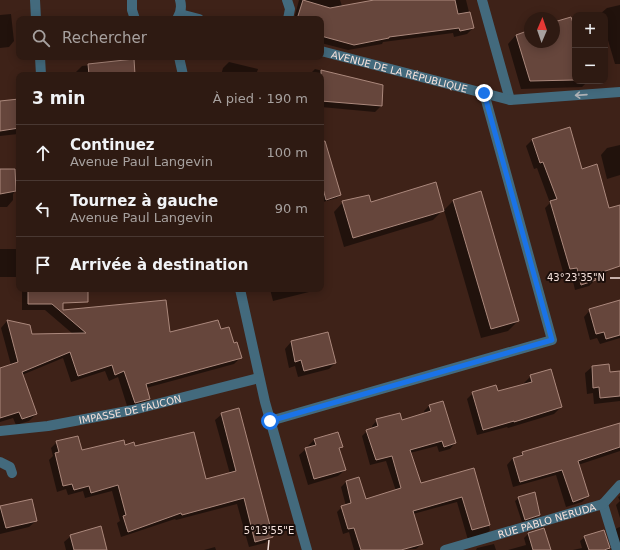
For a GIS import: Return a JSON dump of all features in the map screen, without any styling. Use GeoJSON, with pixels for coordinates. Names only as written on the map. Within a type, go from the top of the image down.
{"type":"FeatureCollection","features":[{"type":"Feature","properties":{"kind":"street"},"geometry":{"type":"LineString","coordinates":[[35,0],[36,16]]}},
{"type":"Feature","properties":{"kind":"street"},"geometry":{"type":"LineString","coordinates":[[126,0],[132,0],[132,10],[134,16]]}},
{"type":"Feature","properties":{"kind":"street"},"geometry":{"type":"LineString","coordinates":[[178,16],[181,5],[180,0]]}},
{"type":"Feature","properties":{"kind":"street"},"geometry":{"type":"LineString","coordinates":[[287,0],[290,9],[289,16]]}},
{"type":"Feature","properties":{"kind":"street"},"geometry":{"type":"LineString","coordinates":[[482,0],[510,100]]}},
{"type":"Feature","properties":{"kind":"street","name":"AVENUE DE LA RÉPUBLIQUE"},"geometry":{"type":"LineString","coordinates":[[324,52],[510,100],[620,92]]}},
{"type":"Feature","properties":{"kind":"street"},"geometry":{"type":"LineString","coordinates":[[40,60],[41,72]]}},
{"type":"Feature","properties":{"kind":"street"},"geometry":{"type":"LineString","coordinates":[[180,60],[182,72]]}},
{"type":"Feature","properties":{"kind":"street"},"geometry":{"type":"LineString","coordinates":[[270,421],[552,340],[484,93]]}},
{"type":"Feature","properties":{"kind":"street"},"geometry":{"type":"LineString","coordinates":[[241,292],[270,421],[307,550]]}},
{"type":"Feature","properties":{"kind":"street","name":"IMPASSE DE FAUCON"},"geometry":{"type":"LineString","coordinates":[[0,431],[48,426],[133,410],[259,378]]}},
{"type":"Feature","properties":{"kind":"street"},"geometry":{"type":"LineString","coordinates":[[0,462],[10,467],[12,473]]}},
{"type":"Feature","properties":{"kind":"street"},"geometry":{"type":"LineString","coordinates":[[603,504],[620,486]]}},
{"type":"Feature","properties":{"kind":"street","name":"RUE PABLO NERUDA"},"geometry":{"type":"LineString","coordinates":[[445,550],[603,504],[617,550]]}},
{"type":"Feature","properties":{"kind":"building"},"geometry":{"type":"Polygon","coordinates":[[[303,0],[330,8],[374,0],[455,0],[458,14],[470,12],[474,28],[460,31],[459,28],[389,37],[354,45],[324,37],[324,16],[298,16],[303,0]]]}},
{"type":"Feature","properties":{"kind":"building"},"geometry":{"type":"Polygon","coordinates":[[[571,17],[572,20],[572,80],[530,81],[516,35],[524,32],[524,48],[560,48],[560,20],[571,17]]]}},
{"type":"Feature","properties":{"kind":"building"},"geometry":{"type":"Polygon","coordinates":[[[134,60],[135,72],[89,72],[88,64],[134,60]]]}},
{"type":"Feature","properties":{"kind":"building"},"geometry":{"type":"Polygon","coordinates":[[[321,70],[383,85],[382,106],[324,101],[324,72],[321,72],[321,70]]]}},
{"type":"Feature","properties":{"kind":"building"},"geometry":{"type":"Polygon","coordinates":[[[16,99],[16,128],[0,131],[0,101],[16,99]]]}},
{"type":"Feature","properties":{"kind":"building"},"geometry":{"type":"Polygon","coordinates":[[[570,127],[582,169],[597,164],[609,208],[620,205],[620,266],[594,275],[596,280],[581,285],[577,268],[570,269],[550,201],[557,199],[543,162],[540,163],[532,139],[570,127]]]}},
{"type":"Feature","properties":{"kind":"building"},"geometry":{"type":"Polygon","coordinates":[[[324,141],[341,195],[326,200],[324,192],[324,141]]]}},
{"type":"Feature","properties":{"kind":"building"},"geometry":{"type":"Polygon","coordinates":[[[0,169],[15,169],[16,191],[0,194],[0,169]]]}},
{"type":"Feature","properties":{"kind":"building"},"geometry":{"type":"Polygon","coordinates":[[[436,182],[444,211],[353,238],[342,201],[369,195],[371,202],[436,182]]]}},
{"type":"Feature","properties":{"kind":"building"},"geometry":{"type":"Polygon","coordinates":[[[481,191],[519,321],[491,329],[453,200],[481,191]]]}},
{"type":"Feature","properties":{"kind":"building"},"geometry":{"type":"Polygon","coordinates":[[[28,292],[88,292],[88,302],[63,303],[63,310],[166,300],[170,332],[218,320],[221,329],[229,327],[234,343],[237,342],[242,358],[146,384],[150,399],[135,403],[124,371],[115,375],[112,365],[78,376],[70,352],[22,372],[37,414],[22,419],[19,412],[0,418],[0,368],[18,362],[7,320],[30,325],[32,334],[86,333],[52,304],[28,304],[28,292]]]}},
{"type":"Feature","properties":{"kind":"building"},"geometry":{"type":"Polygon","coordinates":[[[620,300],[620,335],[606,339],[604,332],[596,334],[589,309],[620,300]]]}},
{"type":"Feature","properties":{"kind":"building"},"geometry":{"type":"Polygon","coordinates":[[[328,332],[336,363],[304,371],[301,360],[295,362],[291,341],[328,332]]]}},
{"type":"Feature","properties":{"kind":"building"},"geometry":{"type":"Polygon","coordinates":[[[609,364],[610,372],[620,371],[620,396],[600,398],[599,387],[593,388],[592,366],[609,364]]]}},
{"type":"Feature","properties":{"kind":"building"},"geometry":{"type":"Polygon","coordinates":[[[551,369],[562,407],[483,430],[472,392],[496,385],[498,391],[532,382],[530,375],[551,369]]]}},
{"type":"Feature","properties":{"kind":"building"},"geometry":{"type":"Polygon","coordinates":[[[443,401],[456,443],[444,447],[442,441],[410,450],[421,483],[474,468],[490,525],[472,530],[462,497],[413,511],[423,544],[401,550],[361,550],[354,528],[348,529],[341,506],[351,503],[346,481],[359,477],[366,499],[401,488],[392,456],[376,460],[366,430],[378,426],[376,419],[400,413],[402,420],[431,411],[429,405],[443,401]]]}},
{"type":"Feature","properties":{"kind":"building"},"geometry":{"type":"Polygon","coordinates":[[[239,408],[273,537],[255,542],[244,498],[182,515],[181,513],[128,532],[123,516],[126,515],[118,485],[91,493],[89,486],[74,490],[72,484],[63,486],[55,453],[59,452],[56,441],[78,436],[82,450],[124,440],[125,445],[134,442],[135,446],[194,432],[206,479],[236,471],[221,413],[239,408]]]}},
{"type":"Feature","properties":{"kind":"building"},"geometry":{"type":"Polygon","coordinates":[[[620,423],[620,447],[578,461],[589,496],[573,502],[562,470],[520,482],[513,458],[523,455],[522,452],[620,423]]]}},
{"type":"Feature","properties":{"kind":"building"},"geometry":{"type":"Polygon","coordinates":[[[338,432],[343,447],[339,448],[346,470],[314,479],[305,448],[316,445],[314,439],[338,432]]]}},
{"type":"Feature","properties":{"kind":"building"},"geometry":{"type":"Polygon","coordinates":[[[535,492],[540,515],[525,520],[518,497],[535,492]]]}},
{"type":"Feature","properties":{"kind":"building"},"geometry":{"type":"Polygon","coordinates":[[[32,499],[37,521],[6,528],[0,506],[32,499]]]}},
{"type":"Feature","properties":{"kind":"building"},"geometry":{"type":"Polygon","coordinates":[[[101,526],[107,550],[74,550],[70,535],[101,526]]]}},
{"type":"Feature","properties":{"kind":"building"},"geometry":{"type":"Polygon","coordinates":[[[544,528],[551,550],[533,550],[528,533],[544,528]]]}},
{"type":"Feature","properties":{"kind":"building"},"geometry":{"type":"Polygon","coordinates":[[[604,530],[610,548],[604,550],[589,550],[584,536],[604,530]]]}},
{"type":"Feature","properties":{"kind":"route"},"geometry":{"type":"LineString","coordinates":[[270,421],[552,340],[484,93]]}}]}
